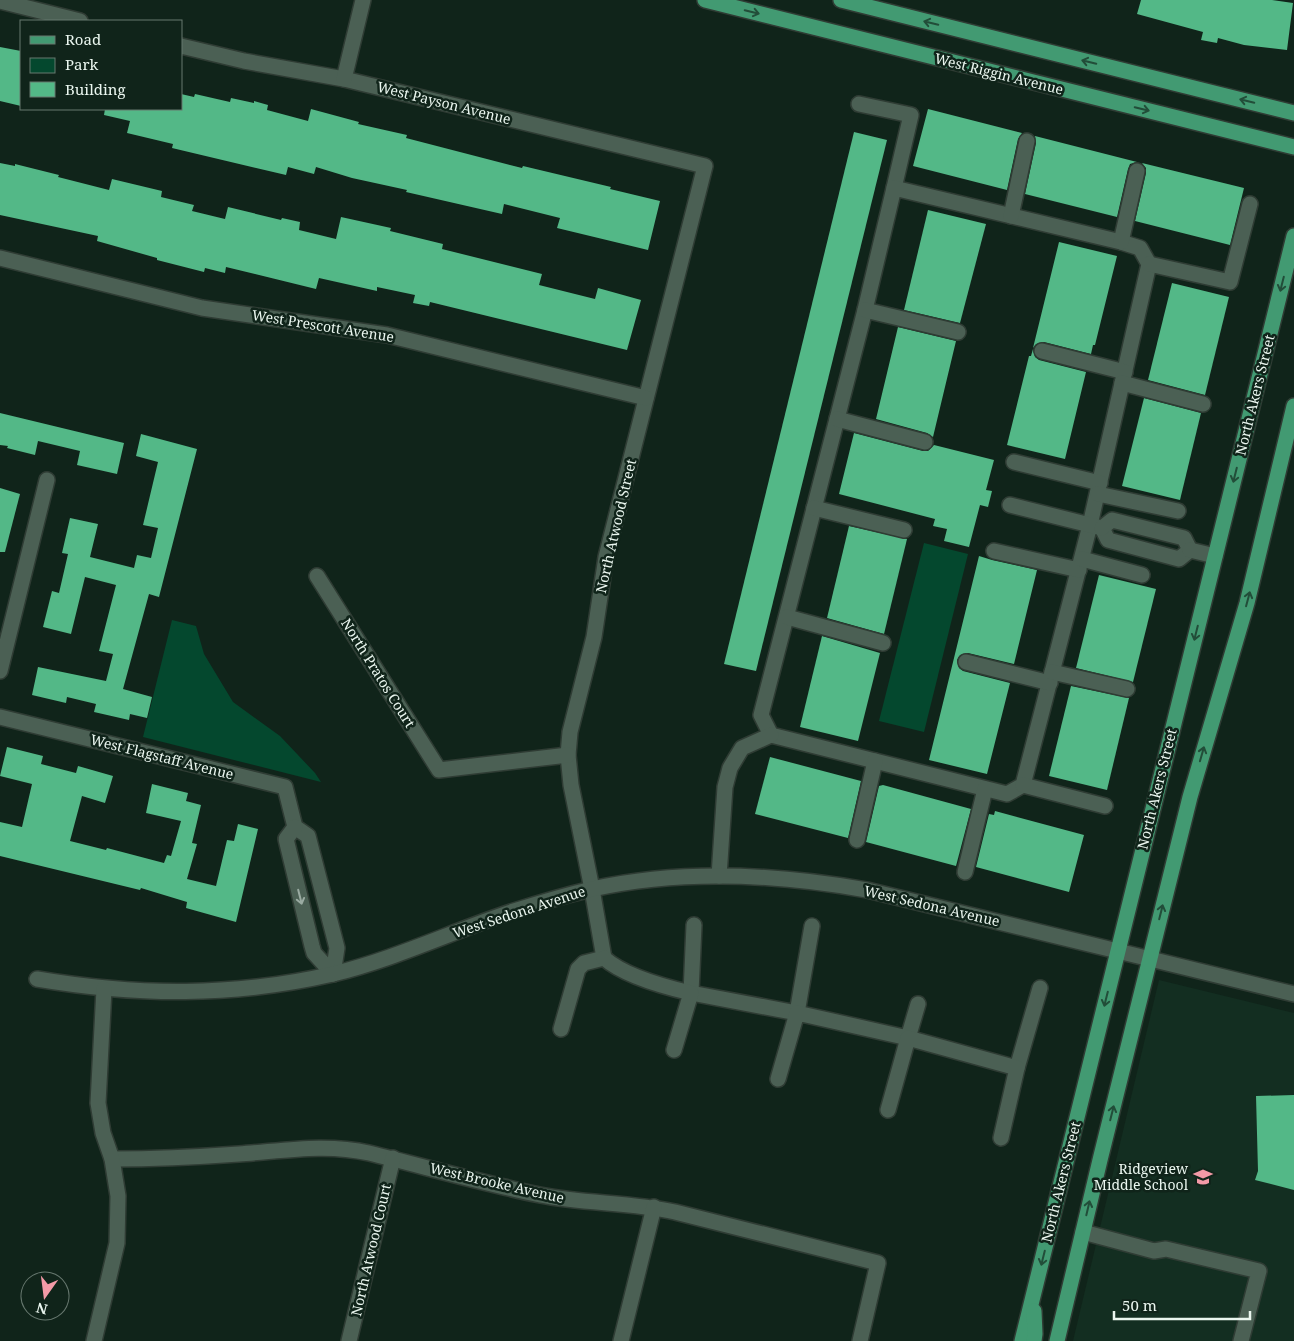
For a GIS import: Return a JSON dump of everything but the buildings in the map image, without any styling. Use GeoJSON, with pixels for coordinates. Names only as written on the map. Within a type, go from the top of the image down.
{"type":"FeatureCollection","features":[{"type":"Feature","properties":{"kind":"main road","name":"West Riggin Avenue"},"geometry":{"type":"LineString","coordinates":[[705,0],[1294,147]]}},
{"type":"Feature","properties":{"kind":"main road"},"geometry":{"type":"LineString","coordinates":[[841,0],[1294,113]]}},
{"type":"Feature","properties":{"kind":"main road","name":"North Akers Street"},"geometry":{"type":"LineString","coordinates":[[1022,1341],[1294,236]]}},
{"type":"Feature","properties":{"kind":"main road"},"geometry":{"type":"LineString","coordinates":[[1057,1341],[1190,797],[1247,602],[1294,406]]}},
{"type":"Feature","properties":{"kind":"main road"},"geometry":{"type":"LineString","coordinates":[[1034,1294],[1034,1341]]}},
{"type":"Feature","properties":{"kind":"street"},"geometry":{"type":"LineString","coordinates":[[344,79],[363,0]]}},
{"type":"Feature","properties":{"kind":"street"},"geometry":{"type":"LineString","coordinates":[[0,1],[76,20]]}},
{"type":"Feature","properties":{"kind":"street","name":"West Payson Avenue"},"geometry":{"type":"LineString","coordinates":[[182,46],[244,61],[344,79],[705,166]]}},
{"type":"Feature","properties":{"kind":"street"},"geometry":{"type":"LineString","coordinates":[[771,735],[761,716],[865,310],[911,114],[859,104]]}},
{"type":"Feature","properties":{"kind":"street"},"geometry":{"type":"LineString","coordinates":[[1011,216],[1027,142]]}},
{"type":"Feature","properties":{"kind":"street","name":"North Atwood Street"},"geometry":{"type":"LineString","coordinates":[[604,958],[592,889],[570,785],[568,755],[570,732],[594,637],[605,564],[705,166]]}},
{"type":"Feature","properties":{"kind":"street"},"geometry":{"type":"LineString","coordinates":[[1121,242],[1137,171]]}},
{"type":"Feature","properties":{"kind":"street"},"geometry":{"type":"LineString","coordinates":[[894,188],[1121,242],[1140,248],[1149,264],[1099,488],[1096,527],[1080,565],[1023,785]]}},
{"type":"Feature","properties":{"kind":"street"},"geometry":{"type":"LineString","coordinates":[[1149,264],[1230,282],[1250,204]]}},
{"type":"Feature","properties":{"kind":"street","name":"West Prescott Avenue"},"geometry":{"type":"LineString","coordinates":[[0,258],[202,308],[395,337],[646,398]]}},
{"type":"Feature","properties":{"kind":"street"},"geometry":{"type":"LineString","coordinates":[[865,310],[958,332]]}},
{"type":"Feature","properties":{"kind":"street"},"geometry":{"type":"LineString","coordinates":[[1042,351],[1203,404]]}},
{"type":"Feature","properties":{"kind":"street"},"geometry":{"type":"LineString","coordinates":[[837,419],[925,442]]}},
{"type":"Feature","properties":{"kind":"street"},"geometry":{"type":"LineString","coordinates":[[1014,462],[1178,511]]}},
{"type":"Feature","properties":{"kind":"street"},"geometry":{"type":"LineString","coordinates":[[0,671],[48,480]]}},
{"type":"Feature","properties":{"kind":"street"},"geometry":{"type":"LineString","coordinates":[[1010,505],[1096,527],[1108,540],[1179,559],[1190,550]]}},
{"type":"Feature","properties":{"kind":"street"},"geometry":{"type":"LineString","coordinates":[[814,508],[904,530]]}},
{"type":"Feature","properties":{"kind":"street"},"geometry":{"type":"LineString","coordinates":[[1096,527],[1112,520],[1184,538],[1190,550],[1215,556]]}},
{"type":"Feature","properties":{"kind":"street"},"geometry":{"type":"LineString","coordinates":[[1145,550],[1151,530]]}},
{"type":"Feature","properties":{"kind":"street"},"geometry":{"type":"LineString","coordinates":[[994,551],[1142,575]]}},
{"type":"Feature","properties":{"kind":"street","name":"North Pratos Court"},"geometry":{"type":"LineString","coordinates":[[317,576],[439,770],[568,755]]}},
{"type":"Feature","properties":{"kind":"street"},"geometry":{"type":"LineString","coordinates":[[787,618],[883,643]]}},
{"type":"Feature","properties":{"kind":"street"},"geometry":{"type":"LineString","coordinates":[[966,662],[1051,678],[1127,689]]}},
{"type":"Feature","properties":{"kind":"street","name":"West Flagstaff Avenue"},"geometry":{"type":"LineString","coordinates":[[0,716],[285,787],[295,827],[308,836],[337,948],[333,974]]}},
{"type":"Feature","properties":{"kind":"street"},"geometry":{"type":"LineString","coordinates":[[719,876],[725,787],[730,768],[742,748],[771,735],[1007,794],[1023,785],[1104,806]]}},
{"type":"Feature","properties":{"kind":"street"},"geometry":{"type":"LineString","coordinates":[[857,840],[875,761]]}},
{"type":"Feature","properties":{"kind":"street"},"geometry":{"type":"LineString","coordinates":[[965,872],[985,789]]}},
{"type":"Feature","properties":{"kind":"street"},"geometry":{"type":"LineString","coordinates":[[295,827],[286,839],[314,953],[333,974]]}},
{"type":"Feature","properties":{"kind":"street"},"geometry":{"type":"LineString","coordinates":[[293,869],[315,864]]}},
{"type":"Feature","properties":{"kind":"street","name":"West Sedona Avenue"},"geometry":{"type":"LineString","coordinates":[[37,979],[104,989],[140,992],[214,991],[262,987],[333,974],[387,958],[515,911],[592,889],[649,880],[719,876],[809,881],[867,890],[1294,994]]}},
{"type":"Feature","properties":{"kind":"street"},"geometry":{"type":"LineString","coordinates":[[674,1050],[691,993],[694,925]]}},
{"type":"Feature","properties":{"kind":"street"},"geometry":{"type":"LineString","coordinates":[[778,1079],[797,1013],[812,926]]}},
{"type":"Feature","properties":{"kind":"street"},"geometry":{"type":"LineString","coordinates":[[561,1029],[578,969],[584,963],[604,958],[614,966],[669,988],[797,1013],[908,1038],[1017,1068]]}},
{"type":"Feature","properties":{"kind":"street"},"geometry":{"type":"LineString","coordinates":[[1001,1138],[1017,1068],[1040,988]]}},
{"type":"Feature","properties":{"kind":"street"},"geometry":{"type":"LineString","coordinates":[[94,1341],[117,1243],[118,1196],[112,1160],[103,1133],[98,1103],[104,989]]}},
{"type":"Feature","properties":{"kind":"street"},"geometry":{"type":"LineString","coordinates":[[888,1110],[918,1004]]}},
{"type":"Feature","properties":{"kind":"street","name":"West Brooke Avenue"},"geometry":{"type":"LineString","coordinates":[[112,1160],[202,1157],[306,1147],[355,1150],[540,1195],[579,1201],[611,1202],[654,1207],[878,1262],[860,1341]]}},
{"type":"Feature","properties":{"kind":"street","name":"North Atwood Court"},"geometry":{"type":"LineString","coordinates":[[350,1341],[393,1158]]}},
{"type":"Feature","properties":{"kind":"street"},"geometry":{"type":"LineString","coordinates":[[621,1341],[654,1207]]}},
{"type":"Feature","properties":{"kind":"street"},"geometry":{"type":"LineString","coordinates":[[1083,1232],[1154,1251],[1166,1249],[1259,1272],[1241,1341]]}},
{"type":"Feature","properties":{"kind":"shaded area","name":"Ridgeview Middle School"},"geometry":{"type":"Polygon","coordinates":[[[1159,980],[1294,1013],[1294,1341],[1073,1341],[1159,980]]]}},
{"type":"Feature","properties":{"kind":"green space"},"geometry":{"type":"Polygon","coordinates":[[[924,543],[968,554],[924,732],[879,721],[924,543]]]}},
{"type":"Feature","properties":{"kind":"green space"},"geometry":{"type":"Polygon","coordinates":[[[172,620],[196,626],[204,654],[233,702],[280,736],[315,773],[321,782],[143,737],[172,620]]]}},
{"type":"Feature","properties":{"kind":"place","name":"Ridgeview Middle School"},"geometry":{"type":"Point","coordinates":[1203,1177]}}]}
